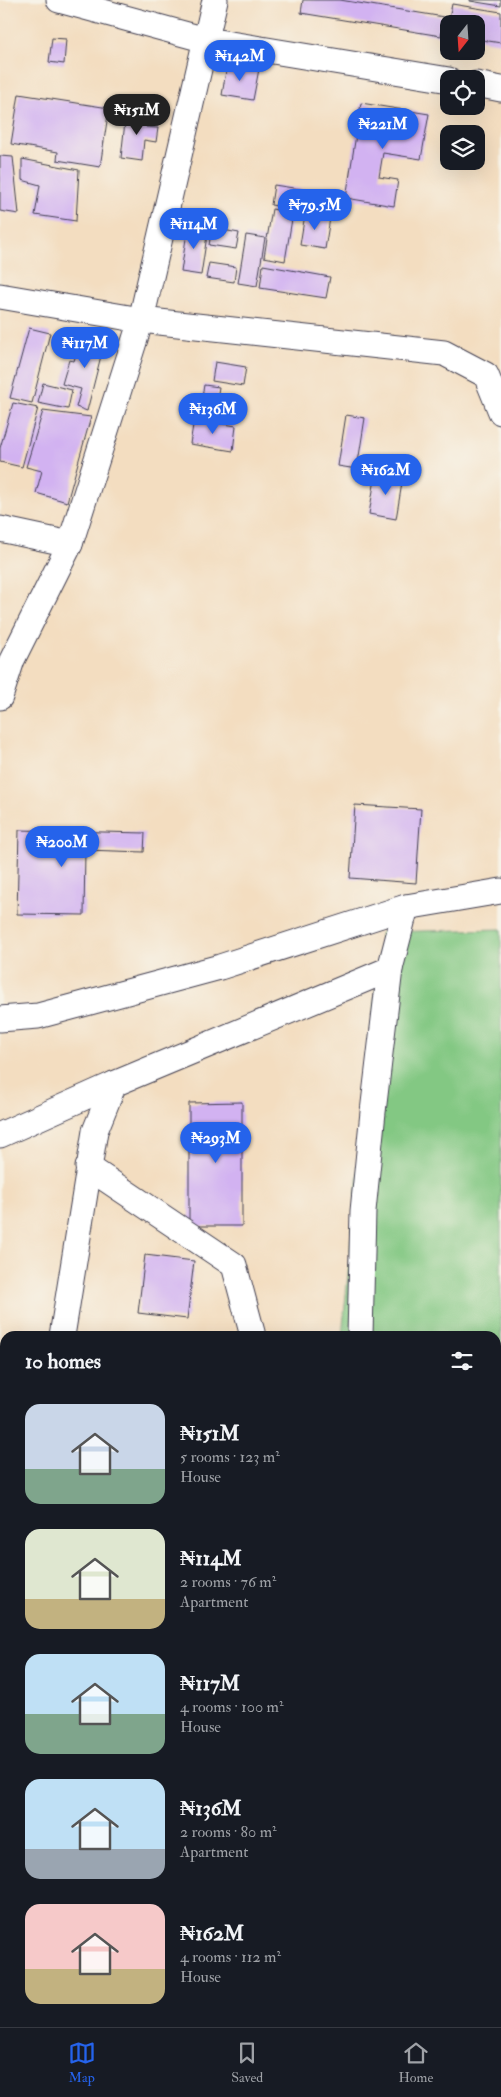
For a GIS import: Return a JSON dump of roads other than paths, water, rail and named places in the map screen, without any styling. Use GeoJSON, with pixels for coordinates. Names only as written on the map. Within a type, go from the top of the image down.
{"type":"FeatureCollection","features":[{"type":"Feature","properties":{"kind":"street"},"geometry":{"type":"LineString","coordinates":[[59,0],[206,40],[440,79]]}},
{"type":"Feature","properties":{"kind":"street"},"geometry":{"type":"LineString","coordinates":[[0,698],[12,660],[70,544],[141,320],[215,0]]}},
{"type":"Feature","properties":{"kind":"street"},"geometry":{"type":"LineString","coordinates":[[485,85],[501,88]]}},
{"type":"Feature","properties":{"kind":"street"},"geometry":{"type":"LineString","coordinates":[[0,296],[141,320],[444,353],[486,375],[501,412]]}},
{"type":"Feature","properties":{"kind":"street"},"geometry":{"type":"LineString","coordinates":[[0,529],[70,544]]}},
{"type":"Feature","properties":{"kind":"street"},"geometry":{"type":"LineString","coordinates":[[0,1019],[38,1016],[220,967],[406,907],[501,891]]}},
{"type":"Feature","properties":{"kind":"street"},"geometry":{"type":"LineString","coordinates":[[360,1331],[363,1211],[390,969],[406,907]]}},
{"type":"Feature","properties":{"kind":"street"},"geometry":{"type":"LineString","coordinates":[[0,1135],[114,1084],[390,969]]}},
{"type":"Feature","properties":{"kind":"street"},"geometry":{"type":"LineString","coordinates":[[63,1331],[95,1131],[114,1084]]}},
{"type":"Feature","properties":{"kind":"street"},"geometry":{"type":"LineString","coordinates":[[88,1167],[234,1265],[252,1331]]}}]}
